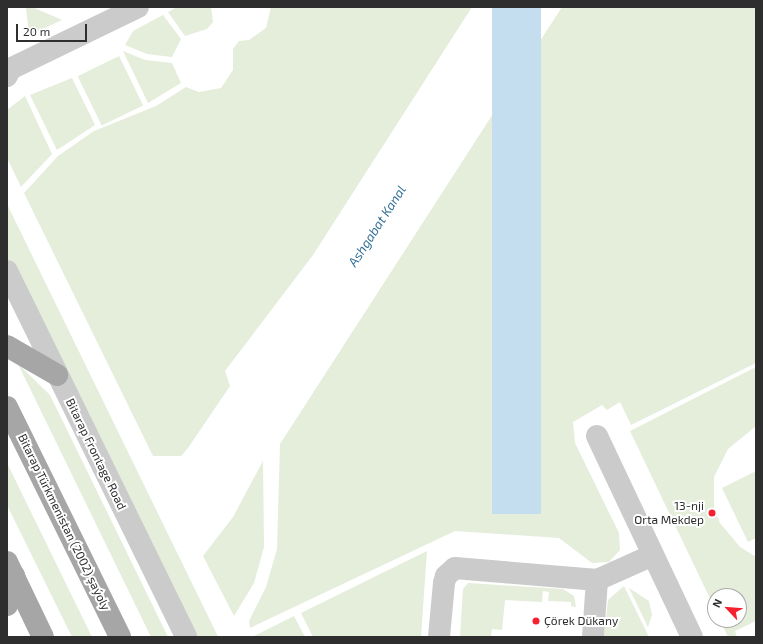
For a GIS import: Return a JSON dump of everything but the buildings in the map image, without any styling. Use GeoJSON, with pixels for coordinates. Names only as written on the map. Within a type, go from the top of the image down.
{"type":"FeatureCollection","features":[{"type":"Feature","properties":{"kind":"main road"},"geometry":{"type":"LineString","coordinates":[[7,346],[58,375]]}},
{"type":"Feature","properties":{"kind":"main road","name":"Bitarap Türkmenistan (2002) şaýoly"},"geometry":{"type":"LineString","coordinates":[[7,407],[120,637]]}},
{"type":"Feature","properties":{"kind":"main road"},"geometry":{"type":"LineString","coordinates":[[7,605],[10,569]]}},
{"type":"Feature","properties":{"kind":"main road"},"geometry":{"type":"LineString","coordinates":[[10,569],[43,637]]}},
{"type":"Feature","properties":{"kind":"street"},"geometry":{"type":"LineString","coordinates":[[8,69],[138,7]]}},
{"type":"Feature","properties":{"kind":"street","name":"Bitarap Frontage Road"},"geometry":{"type":"LineString","coordinates":[[7,271],[186,637]]}},
{"type":"Feature","properties":{"kind":"street"},"geometry":{"type":"LineString","coordinates":[[597,436],[692,637]]}},
{"type":"Feature","properties":{"kind":"street"},"geometry":{"type":"LineString","coordinates":[[440,637],[444,583],[455,568],[597,580],[653,555]]}},
{"type":"Feature","properties":{"kind":"street"},"geometry":{"type":"LineString","coordinates":[[593,637],[597,580]]}},
{"type":"Feature","properties":{"kind":"green space"},"geometry":{"type":"Polygon","coordinates":[[[26,7],[32,7],[62,20],[29,35],[26,7]]]}},
{"type":"Feature","properties":{"kind":"green space"},"geometry":{"type":"Polygon","coordinates":[[[177,7],[211,7],[213,22],[207,29],[185,36],[168,12],[177,7]]]}},
{"type":"Feature","properties":{"kind":"green space"},"geometry":{"type":"Polygon","coordinates":[[[271,7],[472,7],[313,255],[225,371],[230,386],[188,448],[181,456],[153,456],[24,193],[58,156],[94,131],[156,106],[186,87],[199,92],[221,88],[233,70],[233,49],[239,41],[249,40],[266,28],[271,7]]]}},
{"type":"Feature","properties":{"kind":"green space"},"geometry":{"type":"Polygon","coordinates":[[[562,7],[756,7],[756,363],[631,425],[620,402],[607,410],[602,405],[573,422],[575,443],[619,533],[620,550],[609,562],[592,563],[559,538],[455,531],[250,628],[249,621],[266,587],[277,549],[280,444],[562,7]]]}},
{"type":"Feature","properties":{"kind":"green space"},"geometry":{"type":"Polygon","coordinates":[[[163,15],[181,39],[172,57],[147,54],[125,45],[133,31],[163,15]]]}},
{"type":"Feature","properties":{"kind":"green space"},"geometry":{"type":"Polygon","coordinates":[[[123,51],[145,60],[172,63],[181,83],[148,103],[123,51]]]}},
{"type":"Feature","properties":{"kind":"green space"},"geometry":{"type":"Polygon","coordinates":[[[119,56],[143,105],[102,126],[78,76],[119,56]]]}},
{"type":"Feature","properties":{"kind":"green space"},"geometry":{"type":"Polygon","coordinates":[[[72,78],[95,125],[57,150],[30,95],[72,78]]]}},
{"type":"Feature","properties":{"kind":"green space"},"geometry":{"type":"Polygon","coordinates":[[[25,96],[52,154],[21,187],[7,158],[7,110],[25,96]]]}},
{"type":"Feature","properties":{"kind":"green space"},"geometry":{"type":"Polygon","coordinates":[[[7,204],[218,637],[184,637],[7,275],[7,204]]]}},
{"type":"Feature","properties":{"kind":"green space"},"geometry":{"type":"Polygon","coordinates":[[[18,364],[50,395],[168,637],[151,637],[18,364]]]}},
{"type":"Feature","properties":{"kind":"green space","name":"13-nji Orta Mekdep"},"geometry":{"type":"Polygon","coordinates":[[[756,367],[756,426],[728,449],[714,477],[714,508],[720,523],[740,547],[756,557],[756,621],[747,625],[747,588],[707,588],[707,592],[630,431],[756,367]]]}},
{"type":"Feature","properties":{"kind":"green space"},"geometry":{"type":"Polygon","coordinates":[[[263,461],[264,547],[254,583],[234,616],[203,556],[233,517],[263,461]]]}},
{"type":"Feature","properties":{"kind":"green space"},"geometry":{"type":"Polygon","coordinates":[[[7,463],[92,637],[72,637],[7,505],[7,463]]]}},
{"type":"Feature","properties":{"kind":"green space"},"geometry":{"type":"Polygon","coordinates":[[[756,471],[756,538],[748,542],[722,488],[756,471]]]}},
{"type":"Feature","properties":{"kind":"green space"},"geometry":{"type":"Polygon","coordinates":[[[427,551],[421,637],[313,637],[301,613],[427,551]]]}},
{"type":"Feature","properties":{"kind":"green space"},"geometry":{"type":"Polygon","coordinates":[[[468,583],[563,589],[574,596],[576,607],[571,606],[571,602],[548,601],[549,592],[543,591],[542,602],[505,600],[502,630],[492,629],[491,637],[460,637],[463,589],[468,583]]]}},
{"type":"Feature","properties":{"kind":"green space"},"geometry":{"type":"Polygon","coordinates":[[[624,586],[649,637],[604,637],[608,600],[624,586]]]}},
{"type":"Feature","properties":{"kind":"green space"},"geometry":{"type":"Polygon","coordinates":[[[629,588],[649,601],[652,615],[648,627],[629,588]]]}},
{"type":"Feature","properties":{"kind":"green space"},"geometry":{"type":"Polygon","coordinates":[[[294,616],[305,637],[252,637],[294,616]]]}},
{"type":"Feature","properties":{"kind":"green space","name":"13-nji Orta Mekdep"},"geometry":{"type":"Polygon","coordinates":[[[724,628],[741,628],[735,631],[737,637],[728,637],[724,628]]]}},
{"type":"Feature","properties":{"kind":"water"},"geometry":{"type":"Polygon","coordinates":[[[492,7],[541,7],[541,514],[492,514],[492,7]]]}},
{"type":"Feature","properties":{"kind":"place","name":"13-nji Orta Mekdep"},"geometry":{"type":"Point","coordinates":[712,513]}},
{"type":"Feature","properties":{"kind":"place","name":"Çörek Dükany"},"geometry":{"type":"Point","coordinates":[536,621]}},
{"type":"Feature","properties":{"kind":"water label","name":"Ashgabat Kanal"},"geometry":{"type":"Point","coordinates":[377,226]}}]}
